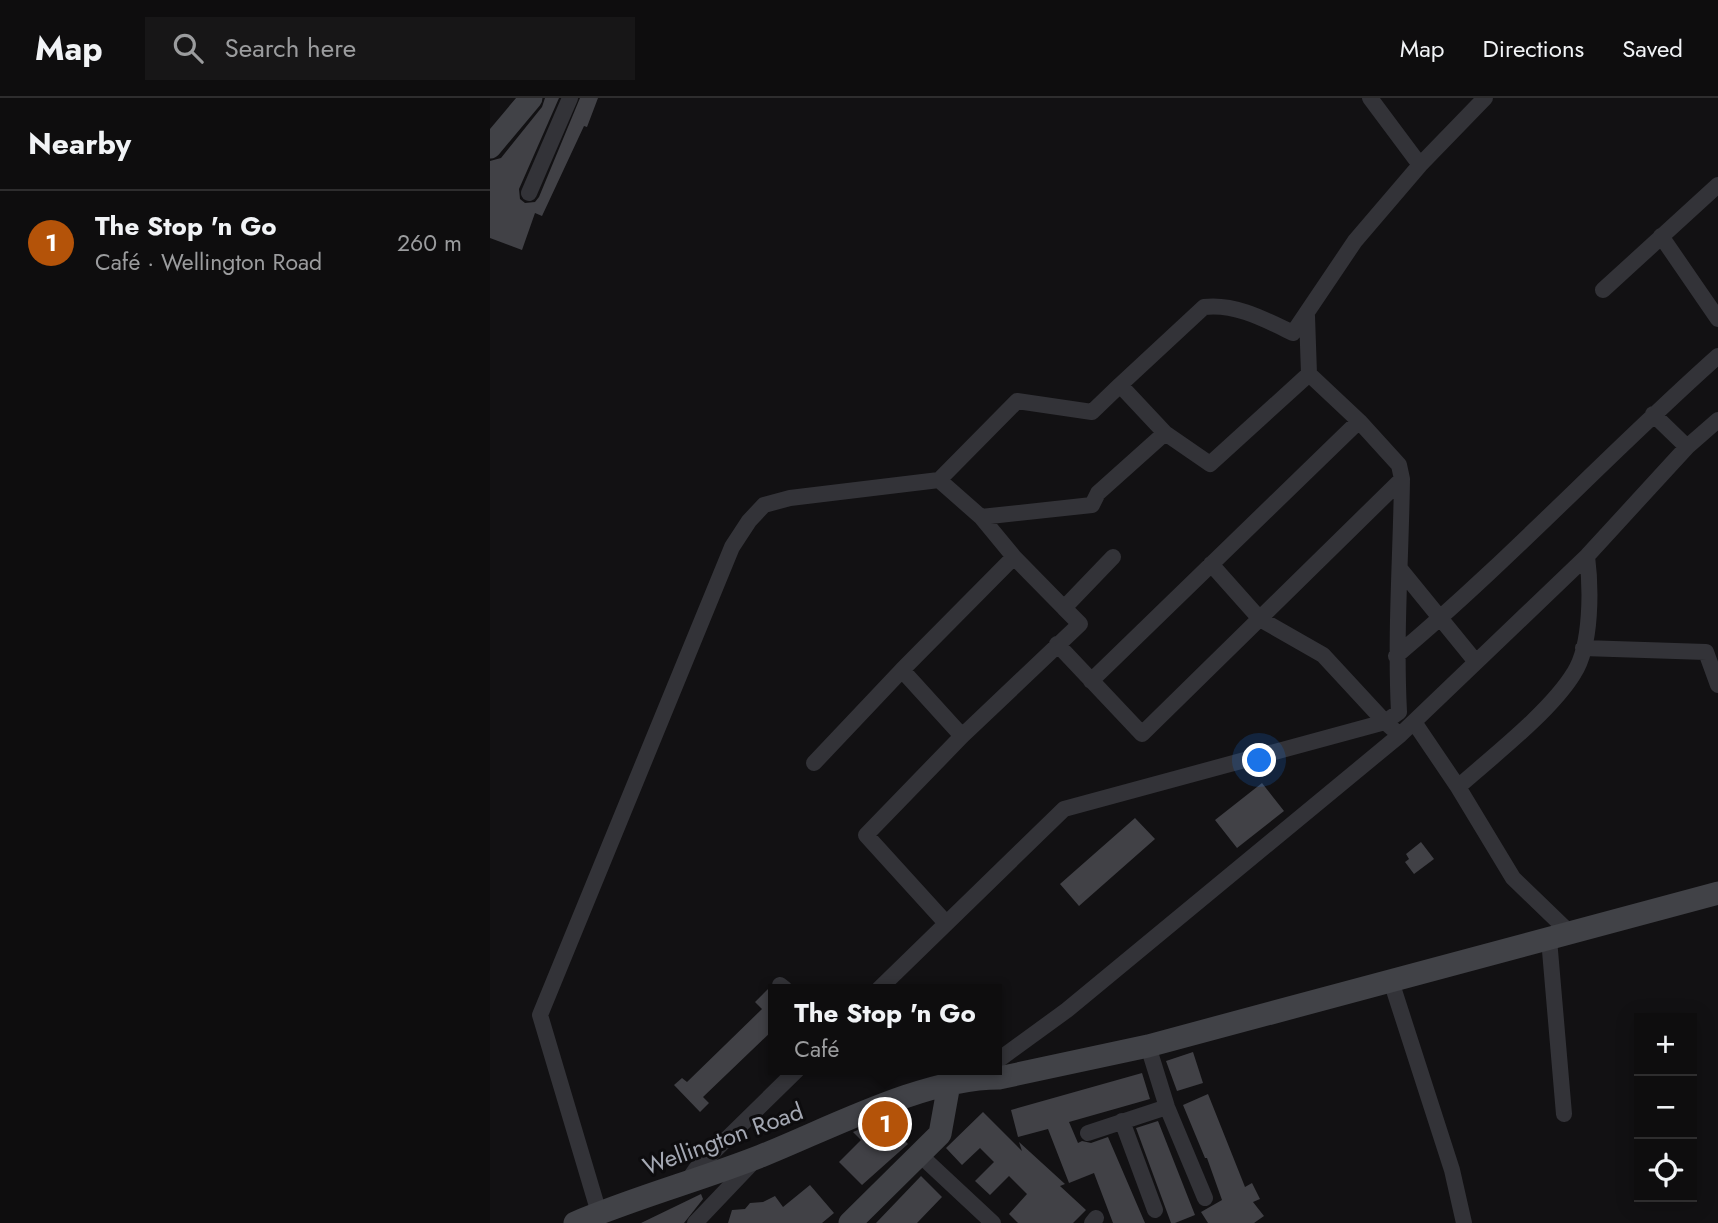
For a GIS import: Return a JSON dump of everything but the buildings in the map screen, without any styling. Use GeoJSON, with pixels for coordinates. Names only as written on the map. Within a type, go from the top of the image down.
{"type":"FeatureCollection","features":[{"type":"Feature","properties":{"kind":"main road"},"geometry":{"type":"LineString","coordinates":[[490,147],[531,98]]}},
{"type":"Feature","properties":{"kind":"main road","name":"Wellington Road"},"geometry":{"type":"LineString","coordinates":[[986,1075],[999,1078],[1148,1046],[1718,892]]}},
{"type":"Feature","properties":{"kind":"main road","name":"Wellington Road"},"geometry":{"type":"LineString","coordinates":[[575,1223],[758,1157],[909,1095],[978,1075]]}},
{"type":"Feature","properties":{"kind":"main road"},"geometry":{"type":"LineString","coordinates":[[850,1223],[940,1134],[950,1084]]}},
{"type":"Feature","properties":{"kind":"street"},"geometry":{"type":"LineString","coordinates":[[529,193],[570,98]]}},
{"type":"Feature","properties":{"kind":"street"},"geometry":{"type":"LineString","coordinates":[[1370,98],[1420,165]]}},
{"type":"Feature","properties":{"kind":"street"},"geometry":{"type":"LineString","coordinates":[[599,1213],[541,1015],[732,547],[750,521],[764,505],[790,498],[939,480],[1017,401],[1091,412],[1204,307],[1217,305],[1245,312],[1293,333],[1355,242],[1420,165],[1485,98]]}},
{"type":"Feature","properties":{"kind":"street"},"geometry":{"type":"LineString","coordinates":[[1603,290],[1718,185]]}},
{"type":"Feature","properties":{"kind":"street"},"geometry":{"type":"LineString","coordinates":[[1661,236],[1718,320]]}},
{"type":"Feature","properties":{"kind":"street"},"geometry":{"type":"LineString","coordinates":[[884,984],[1064,809],[1385,722],[1399,712],[1396,656],[1402,479],[1399,465],[1359,421],[1309,373],[1307,316]]}},
{"type":"Feature","properties":{"kind":"street"},"geometry":{"type":"LineString","coordinates":[[1396,656],[1441,619],[1653,414],[1718,356]]}},
{"type":"Feature","properties":{"kind":"street"},"geometry":{"type":"LineString","coordinates":[[1120,385],[1165,433],[1210,464],[1309,373]]}},
{"type":"Feature","properties":{"kind":"street"},"geometry":{"type":"LineString","coordinates":[[1653,414],[1687,447]]}},
{"type":"Feature","properties":{"kind":"street"},"geometry":{"type":"LineString","coordinates":[[1002,1057],[1077,1001],[1400,735],[1587,556],[1687,447],[1718,420]]}},
{"type":"Feature","properties":{"kind":"street"},"geometry":{"type":"LineString","coordinates":[[1091,681],[1359,421]]}},
{"type":"Feature","properties":{"kind":"street"},"geometry":{"type":"LineString","coordinates":[[981,517],[1092,505],[1098,493],[1165,433]]}},
{"type":"Feature","properties":{"kind":"street"},"geometry":{"type":"LineString","coordinates":[[1057,644],[1142,734],[1402,479]]}},
{"type":"Feature","properties":{"kind":"street"},"geometry":{"type":"LineString","coordinates":[[939,480],[981,517],[1014,557],[1080,624],[962,736],[866,835],[946,923]]}},
{"type":"Feature","properties":{"kind":"street"},"geometry":{"type":"LineString","coordinates":[[1458,787],[1547,706],[1576,672],[1588,621],[1591,584],[1587,556]]}},
{"type":"Feature","properties":{"kind":"street"},"geometry":{"type":"LineString","coordinates":[[814,763],[1014,557]]}},
{"type":"Feature","properties":{"kind":"street"},"geometry":{"type":"LineString","coordinates":[[1063,608],[1113,557]]}},
{"type":"Feature","properties":{"kind":"street"},"geometry":{"type":"LineString","coordinates":[[1211,564],[1260,619],[1323,655],[1400,735]]}},
{"type":"Feature","properties":{"kind":"street"},"geometry":{"type":"LineString","coordinates":[[1401,570],[1476,662]]}},
{"type":"Feature","properties":{"kind":"street"},"geometry":{"type":"LineString","coordinates":[[1583,648],[1706,652],[1718,685]]}},
{"type":"Feature","properties":{"kind":"street"},"geometry":{"type":"LineString","coordinates":[[902,670],[962,736]]}},
{"type":"Feature","properties":{"kind":"street"},"geometry":{"type":"LineString","coordinates":[[1414,722],[1513,877],[1559,936],[1564,1114]]}},
{"type":"Feature","properties":{"kind":"street"},"geometry":{"type":"LineString","coordinates":[[1391,981],[1452,1170],[1464,1223]]}},
{"type":"Feature","properties":{"kind":"street"},"geometry":{"type":"LineString","coordinates":[[1148,1046],[1167,1107],[1205,1198]]}},
{"type":"Feature","properties":{"kind":"street"},"geometry":{"type":"LineString","coordinates":[[688,1181],[695,1169],[792,1075]]}},
{"type":"Feature","properties":{"kind":"street"},"geometry":{"type":"LineString","coordinates":[[1087,1133],[1167,1107]]}},
{"type":"Feature","properties":{"kind":"street"},"geometry":{"type":"LineString","coordinates":[[1122,1121],[1155,1210]]}},
{"type":"Feature","properties":{"kind":"street"},"geometry":{"type":"LineString","coordinates":[[919,1154],[993,1223]]}},
{"type":"Feature","properties":{"kind":"street"},"geometry":{"type":"LineString","coordinates":[[695,1223],[758,1157]]}},
{"type":"Feature","properties":{"kind":"place","name":"The Stop 'n Go"},"geometry":{"type":"Point","coordinates":[885,1124]}}]}
